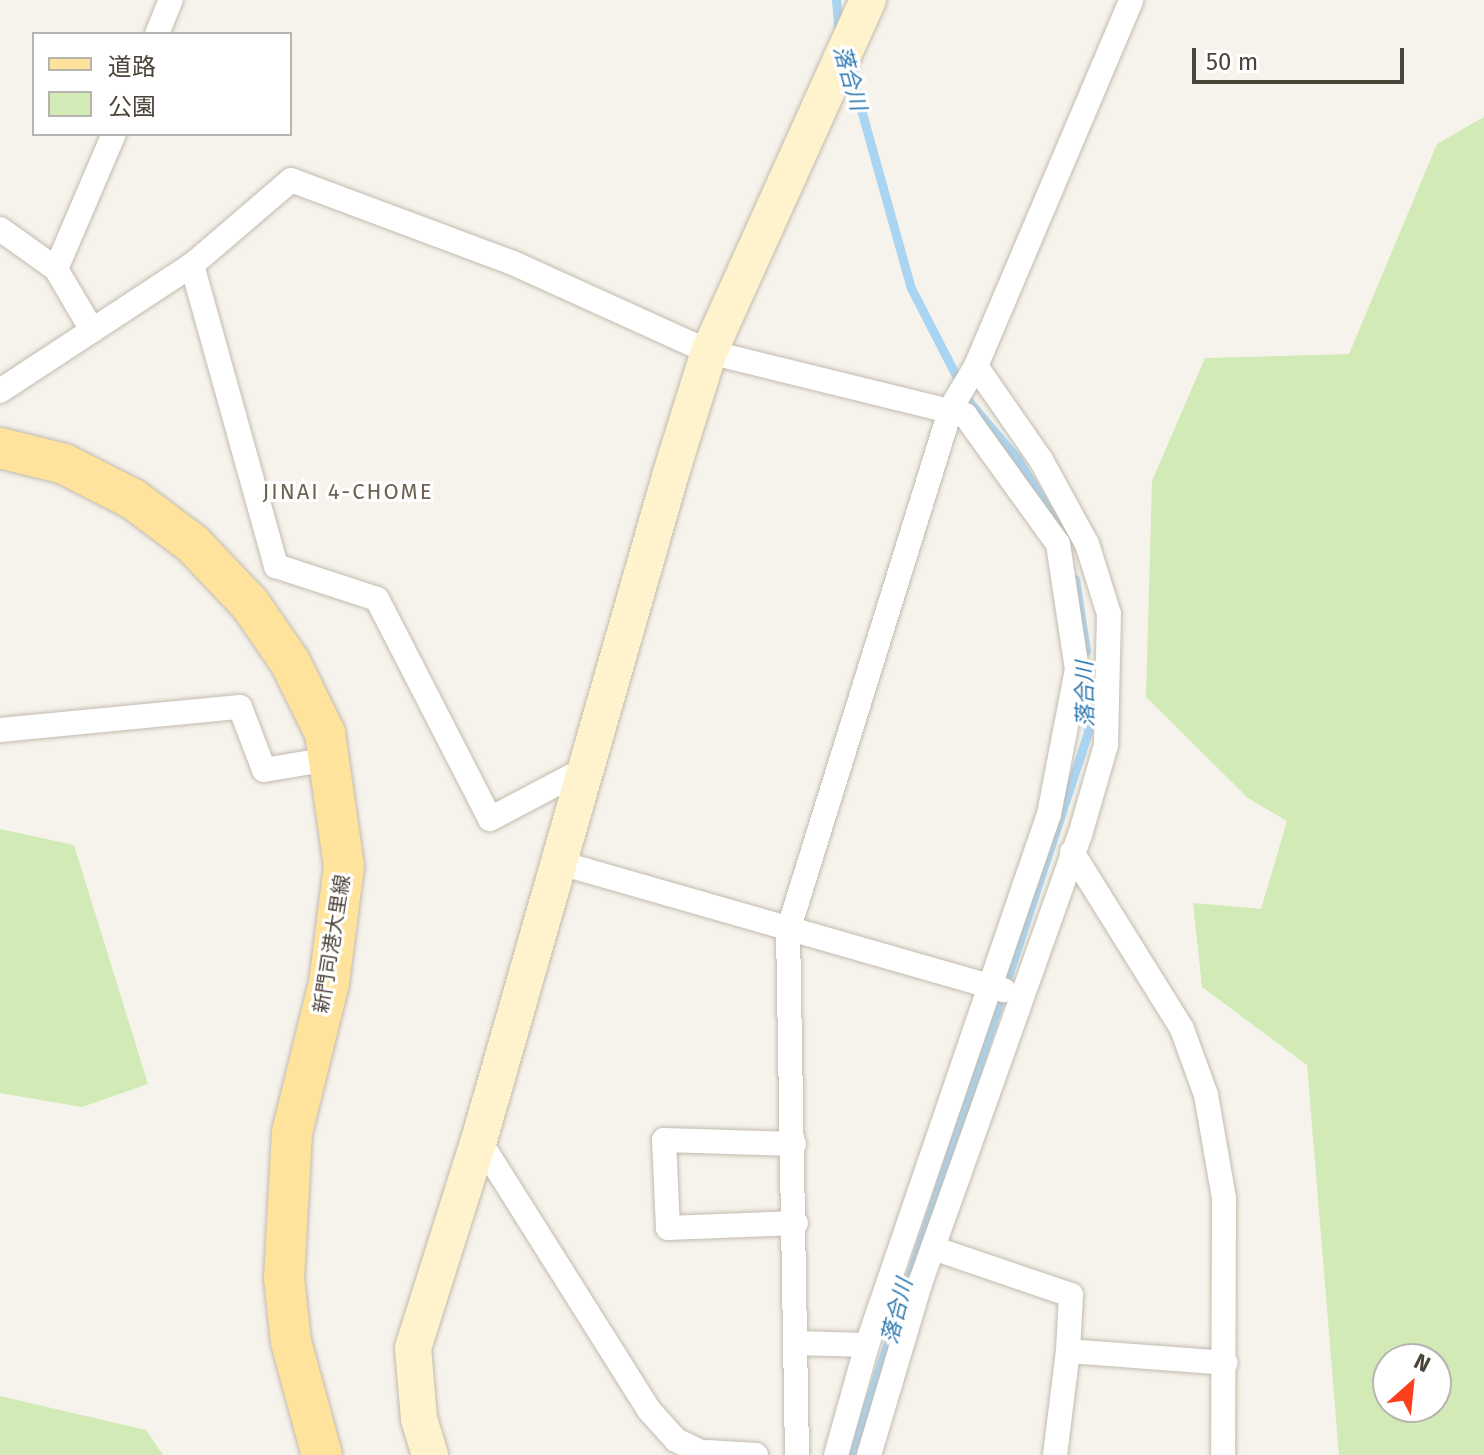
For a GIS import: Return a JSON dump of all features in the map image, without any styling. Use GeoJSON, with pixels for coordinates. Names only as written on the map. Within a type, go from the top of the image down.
{"type":"FeatureCollection","features":[{"type":"Feature","properties":{"kind":"main road","name":"新門司港大里線"},"geometry":{"type":"LineString","coordinates":[[0,448],[64,464],[133,499],[193,544],[250,604],[290,662],[325,733],[344,866],[329,983],[292,1132],[284,1278],[291,1342],[322,1455]]}},
{"type":"Feature","properties":{"kind":"street"},"geometry":{"type":"LineString","coordinates":[[158,32],[171,0]]}},
{"type":"Feature","properties":{"kind":"street"},"geometry":{"type":"LineString","coordinates":[[430,1455],[419,1419],[413,1348],[479,1140],[583,770],[709,352],[868,0]]}},
{"type":"Feature","properties":{"kind":"street"},"geometry":{"type":"LineString","coordinates":[[797,1455],[796,1223],[788,931],[951,408],[976,366],[1131,0]]}},
{"type":"Feature","properties":{"kind":"street"},"geometry":{"type":"LineString","coordinates":[[56,269],[113,136]]}},
{"type":"Feature","properties":{"kind":"street"},"geometry":{"type":"LineString","coordinates":[[0,391],[192,265],[291,180],[513,263],[709,352],[951,408],[965,415],[1058,544],[1077,669],[1049,814],[867,1345],[836,1455]]}},
{"type":"Feature","properties":{"kind":"street"},"geometry":{"type":"LineString","coordinates":[[0,229],[56,269],[92,330]]}},
{"type":"Feature","properties":{"kind":"street"},"geometry":{"type":"LineString","coordinates":[[192,265],[276,566],[377,599],[490,819],[583,770]]}},
{"type":"Feature","properties":{"kind":"street"},"geometry":{"type":"LineString","coordinates":[[869,1455],[933,1248],[1072,852],[1106,745],[1109,614],[1087,544],[1041,460],[976,366]]}},
{"type":"Feature","properties":{"kind":"street"},"geometry":{"type":"LineString","coordinates":[[0,730],[240,707],[264,770],[330,759]]}},
{"type":"Feature","properties":{"kind":"street"},"geometry":{"type":"LineString","coordinates":[[1072,852],[1182,1029],[1206,1095],[1224,1198],[1226,1363],[1223,1455]]}},
{"type":"Feature","properties":{"kind":"street"},"geometry":{"type":"LineString","coordinates":[[557,862],[788,931],[1022,995]]}},
{"type":"Feature","properties":{"kind":"street"},"geometry":{"type":"LineString","coordinates":[[479,1140],[649,1410],[676,1440],[707,1453],[756,1455]]}},
{"type":"Feature","properties":{"kind":"street"},"geometry":{"type":"LineString","coordinates":[[794,1144],[664,1140],[668,1228],[796,1223]]}},
{"type":"Feature","properties":{"kind":"street"},"geometry":{"type":"LineString","coordinates":[[933,1248],[1071,1295],[1068,1351],[1055,1455]]}},
{"type":"Feature","properties":{"kind":"street"},"geometry":{"type":"LineString","coordinates":[[796,1343],[867,1345]]}},
{"type":"Feature","properties":{"kind":"street"},"geometry":{"type":"LineString","coordinates":[[1068,1351],[1226,1363]]}},
{"type":"Feature","properties":{"kind":"green space"},"geometry":{"type":"Polygon","coordinates":[[[1484,117],[1484,1455],[1339,1455],[1307,1065],[1202,987],[1193,903],[1261,909],[1287,821],[1248,798],[1146,697],[1152,481],[1205,358],[1349,354],[1437,144],[1484,117]]]}},
{"type":"Feature","properties":{"kind":"green space"},"geometry":{"type":"Polygon","coordinates":[[[0,829],[74,845],[148,1084],[82,1107],[0,1093],[0,829]]]}},
{"type":"Feature","properties":{"kind":"green space"},"geometry":{"type":"Polygon","coordinates":[[[0,1396],[146,1430],[163,1455],[0,1455],[0,1396]]]}},
{"type":"Feature","properties":{"kind":"waterway","name":"落合川"},"geometry":{"type":"LineString","coordinates":[[836,0],[839,37]]}},
{"type":"Feature","properties":{"kind":"waterway","name":"落合川"},"geometry":{"type":"LineString","coordinates":[[850,70],[911,288],[970,403],[1017,458],[1057,524]]}},
{"type":"Feature","properties":{"kind":"waterway","name":"落合川"},"geometry":{"type":"LineString","coordinates":[[1075,579],[1086,651]]}},
{"type":"Feature","properties":{"kind":"waterway","name":"落合川"},"geometry":{"type":"LineString","coordinates":[[851,1455],[1088,732],[1086,670]]}},
{"type":"Feature","properties":{"kind":"district","name":"JINAI 4-CHOME"},"geometry":{"type":"Point","coordinates":[348,492]}}]}
